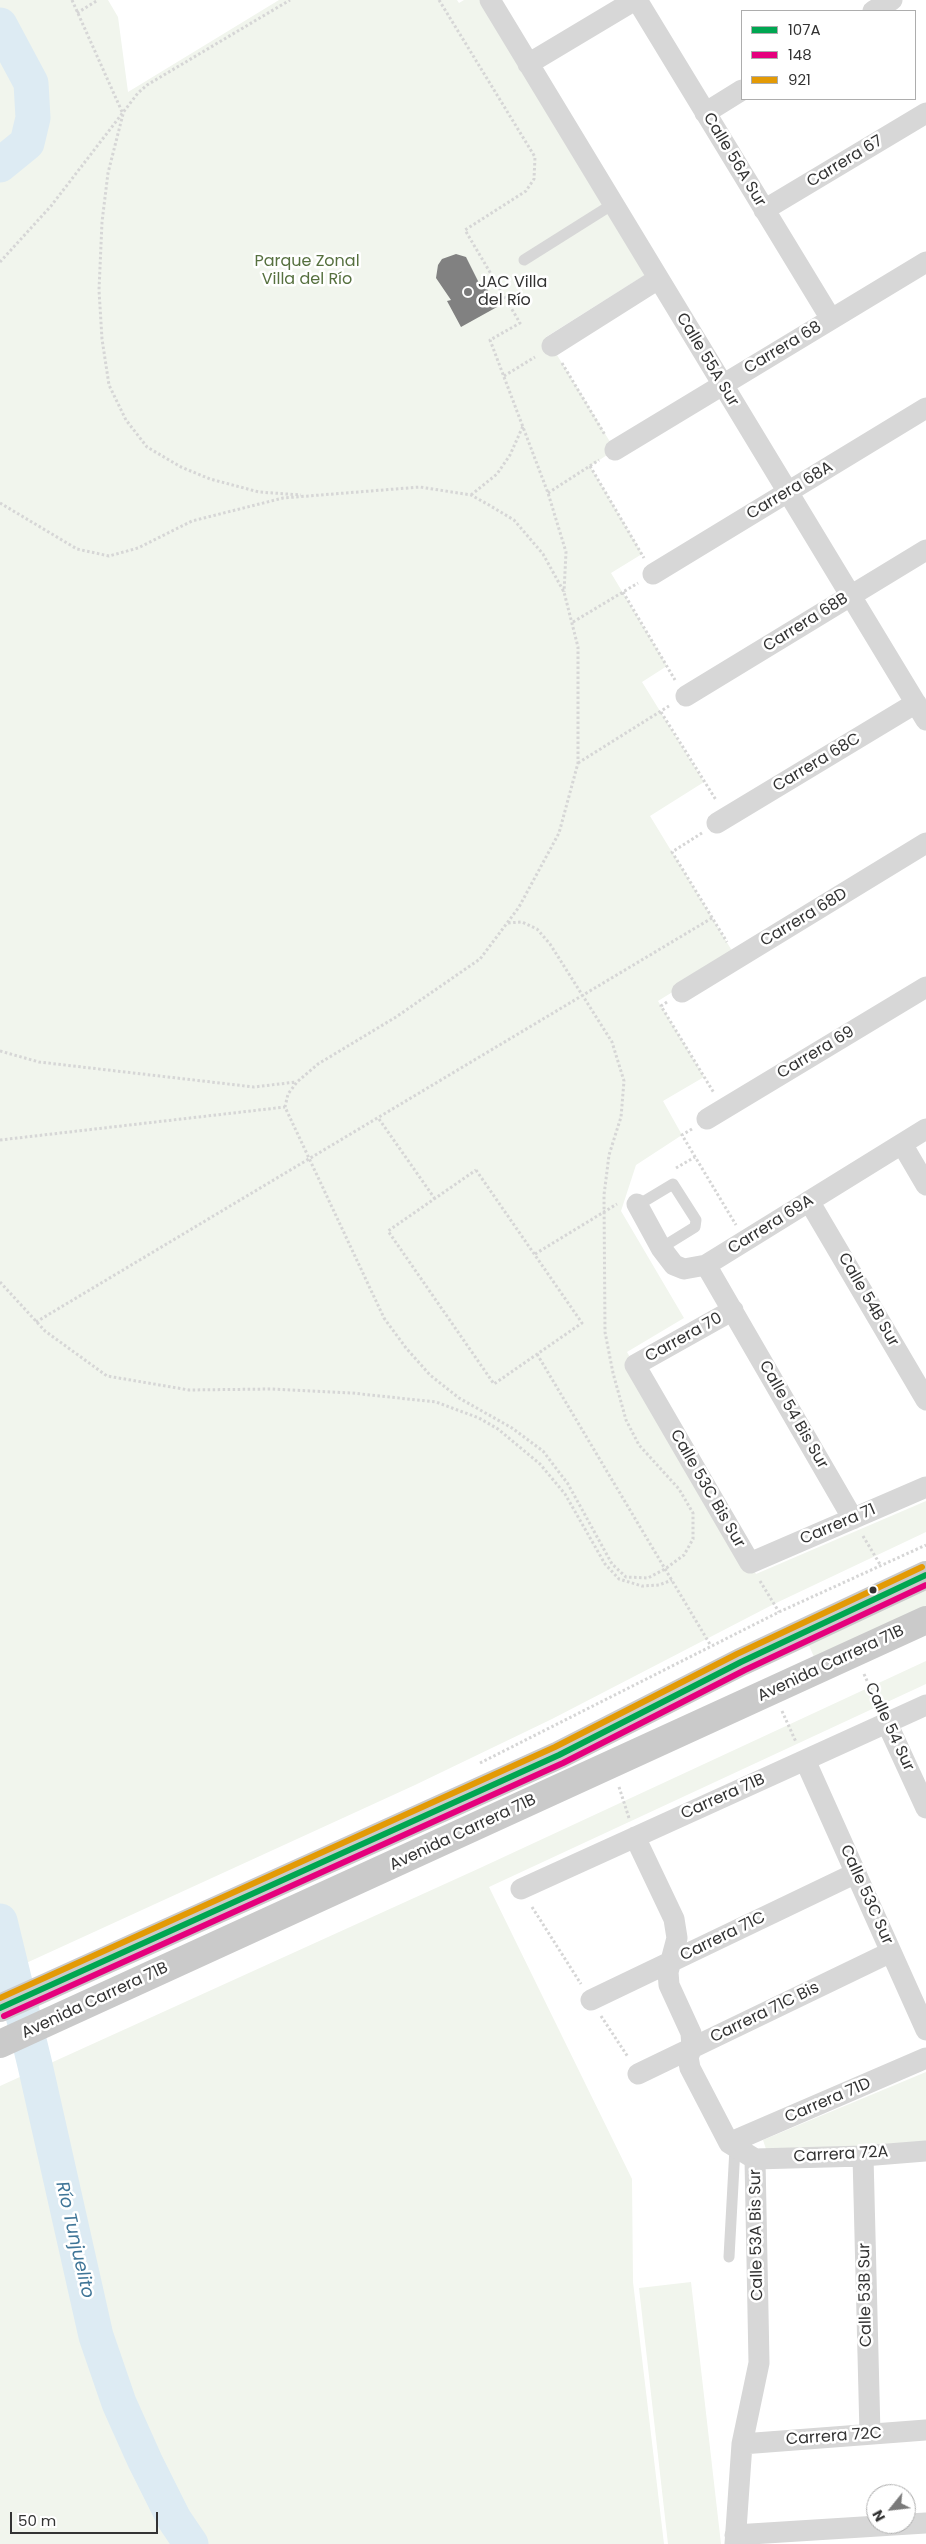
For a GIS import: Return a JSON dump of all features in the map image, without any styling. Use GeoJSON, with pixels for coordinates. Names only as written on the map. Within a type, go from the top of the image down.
{"type":"FeatureCollection","features":[{"type":"Feature","properties":{"kind":"main road","name":"Avenida Carrera 71B"},"geometry":{"type":"LineString","coordinates":[[0,2008],[560,1755],[741,1662],[926,1575]]}},
{"type":"Feature","properties":{"kind":"main road","name":"Avenida Carrera 71B"},"geometry":{"type":"LineString","coordinates":[[0,2044],[926,1620]]}},
{"type":"Feature","properties":{"kind":"street","name":"Calle 55A Sur"},"geometry":{"type":"LineString","coordinates":[[490,0],[787,493],[921,711]]}},
{"type":"Feature","properties":{"kind":"street"},"geometry":{"type":"LineString","coordinates":[[528,64],[636,0]]}},
{"type":"Feature","properties":{"kind":"street","name":"Calle 56A Sur"},"geometry":{"type":"LineString","coordinates":[[636,0],[831,319]]}},
{"type":"Feature","properties":{"kind":"street"},"geometry":{"type":"LineString","coordinates":[[875,10],[892,0]]}},
{"type":"Feature","properties":{"kind":"street"},"geometry":{"type":"LineString","coordinates":[[705,113],[741,91]]}},
{"type":"Feature","properties":{"kind":"street","name":"Carrera 67"},"geometry":{"type":"LineString","coordinates":[[764,210],[926,113]]}},
{"type":"Feature","properties":{"kind":"street","name":"Carrera 68"},"geometry":{"type":"LineString","coordinates":[[615,450],[926,262]]}},
{"type":"Feature","properties":{"kind":"street"},"geometry":{"type":"LineString","coordinates":[[552,346],[658,280]]}},
{"type":"Feature","properties":{"kind":"street","name":"Carrera 68A"},"geometry":{"type":"LineString","coordinates":[[653,574],[926,408]]}},
{"type":"Feature","properties":{"kind":"street","name":"Carrera 68B"},"geometry":{"type":"LineString","coordinates":[[686,696],[926,550]]}},
{"type":"Feature","properties":{"kind":"street","name":"Carrera 68C"},"geometry":{"type":"LineString","coordinates":[[722,821],[921,711]]}},
{"type":"Feature","properties":{"kind":"street","name":"Carrera 68D"},"geometry":{"type":"LineString","coordinates":[[682,992],[926,843]]}},
{"type":"Feature","properties":{"kind":"street","name":"Carrera 69"},"geometry":{"type":"LineString","coordinates":[[715,1114],[926,987]]}},
{"type":"Feature","properties":{"kind":"street","name":"Carrera 69A"},"geometry":{"type":"LineString","coordinates":[[632,1204],[674,1265],[684,1269],[706,1265],[926,1129]]}},
{"type":"Feature","properties":{"kind":"street"},"geometry":{"type":"LineString","coordinates":[[902,1144],[926,1185]]}},
{"type":"Feature","properties":{"kind":"street","name":"Calle 54B Sur"},"geometry":{"type":"LineString","coordinates":[[809,1201],[926,1400]]}},
{"type":"Feature","properties":{"kind":"street","name":"Calle 54 Bis Sur"},"geometry":{"type":"LineString","coordinates":[[706,1265],[853,1519]]}},
{"type":"Feature","properties":{"kind":"street","name":"Carrera 70"},"geometry":{"type":"LineString","coordinates":[[635,1365],[733,1310]]}},
{"type":"Feature","properties":{"kind":"street","name":"Calle 53C Bis Sur"},"geometry":{"type":"LineString","coordinates":[[635,1365],[750,1563]]}},
{"type":"Feature","properties":{"kind":"street","name":"Carrera 71"},"geometry":{"type":"LineString","coordinates":[[750,1563],[926,1487]]}},
{"type":"Feature","properties":{"kind":"street","name":"Carrera 71B"},"geometry":{"type":"LineString","coordinates":[[521,1889],[926,1705]]}},
{"type":"Feature","properties":{"kind":"street","name":"Calle 54 Sur"},"geometry":{"type":"LineString","coordinates":[[887,1723],[926,1808]]}},
{"type":"Feature","properties":{"kind":"street","name":"Calle 53C Sur"},"geometry":{"type":"LineString","coordinates":[[805,1760],[926,2030]]}},
{"type":"Feature","properties":{"kind":"street"},"geometry":{"type":"LineString","coordinates":[[635,1837],[674,1919],[677,1938],[668,1972],[669,1985],[690,2034],[692,2048],[688,2057],[690,2068],[732,2146]]}},
{"type":"Feature","properties":{"kind":"street","name":"Carrera 71C"},"geometry":{"type":"LineString","coordinates":[[591,2000],[856,1873]]}},
{"type":"Feature","properties":{"kind":"street","name":"Carrera 71C Bis"},"geometry":{"type":"LineString","coordinates":[[638,2074],[891,1952]]}},
{"type":"Feature","properties":{"kind":"street","name":"Carrera 71D"},"geometry":{"type":"LineString","coordinates":[[732,2146],[926,2058]]}},
{"type":"Feature","properties":{"kind":"street","name":"Calle 53A Bis Sur"},"geometry":{"type":"LineString","coordinates":[[732,2146],[755,2159],[759,2363],[742,2444],[735,2540]]}},
{"type":"Feature","properties":{"kind":"street","name":"Carrera 72A"},"geometry":{"type":"LineString","coordinates":[[755,2159],[863,2156],[926,2151]]}},
{"type":"Feature","properties":{"kind":"street","name":"Calle 53B Sur"},"geometry":{"type":"LineString","coordinates":[[863,2156],[870,2434]]}},
{"type":"Feature","properties":{"kind":"street","name":"Carrera 72C"},"geometry":{"type":"LineString","coordinates":[[742,2444],[926,2430]]}},
{"type":"Feature","properties":{"kind":"street"},"geometry":{"type":"LineString","coordinates":[[735,2540],[926,2523]]}},
{"type":"Feature","properties":{"kind":"lane"},"geometry":{"type":"LineString","coordinates":[[524,260],[613,204]]}},
{"type":"Feature","properties":{"kind":"lane"},"geometry":{"type":"LineString","coordinates":[[632,1204],[673,1184],[696,1220],[695,1227],[661,1248]]}},
{"type":"Feature","properties":{"kind":"lane"},"geometry":{"type":"LineString","coordinates":[[729,2257],[732,2146]]}},
{"type":"Feature","properties":{"kind":"path"},"geometry":{"type":"LineString","coordinates":[[72,0],[123,114],[108,173],[102,222],[99,290],[102,339],[109,385],[122,411],[147,447],[181,467],[210,479],[259,492],[312,495]]}},
{"type":"Feature","properties":{"kind":"path"},"geometry":{"type":"LineString","coordinates":[[77,13],[98,0]]}},
{"type":"Feature","properties":{"kind":"path"},"geometry":{"type":"LineString","coordinates":[[0,262],[51,206],[132,100],[147,85],[290,0]]}},
{"type":"Feature","properties":{"kind":"path"},"geometry":{"type":"LineString","coordinates":[[439,0],[535,158],[534,179],[526,192],[465,230],[520,323],[490,340],[548,493],[566,552],[564,592]]}},
{"type":"Feature","properties":{"kind":"path"},"geometry":{"type":"LineString","coordinates":[[504,376],[552,346],[615,450],[548,493]]}},
{"type":"Feature","properties":{"kind":"path"},"geometry":{"type":"LineString","coordinates":[[471,495],[497,474],[510,456],[523,426]]}},
{"type":"Feature","properties":{"kind":"path"},"geometry":{"type":"LineString","coordinates":[[573,622],[653,574],[590,466]]}},
{"type":"Feature","properties":{"kind":"path"},"geometry":{"type":"LineString","coordinates":[[0,503],[77,549],[109,556],[138,548],[192,520],[283,498],[420,486],[471,495],[514,520],[543,554],[564,592],[578,647],[578,762],[559,833],[519,907],[507,923],[480,959],[396,1017],[318,1064],[296,1082],[288,1094],[285,1107],[384,1318],[406,1348],[430,1376],[459,1398],[512,1428],[543,1451],[568,1484],[612,1564],[626,1576],[648,1578],[665,1569],[684,1555],[693,1539],[692,1514],[679,1489],[639,1444],[626,1420],[612,1372],[605,1332],[604,1212],[609,1155],[622,1118],[624,1081],[612,1042],[550,944],[537,929],[522,922],[507,923]]}},
{"type":"Feature","properties":{"kind":"path"},"geometry":{"type":"LineString","coordinates":[[578,762],[686,696],[623,592]]}},
{"type":"Feature","properties":{"kind":"path"},"geometry":{"type":"LineString","coordinates":[[661,712],[722,821],[672,852],[737,959]]}},
{"type":"Feature","properties":{"kind":"path"},"geometry":{"type":"LineString","coordinates":[[36,1322],[583,997],[712,918]]}},
{"type":"Feature","properties":{"kind":"path"},"geometry":{"type":"LineString","coordinates":[[661,1006],[715,1114]]}},
{"type":"Feature","properties":{"kind":"path"},"geometry":{"type":"LineString","coordinates":[[0,1051],[39,1062],[254,1087],[296,1082]]}},
{"type":"Feature","properties":{"kind":"path"},"geometry":{"type":"LineString","coordinates":[[0,1140],[285,1107]]}},
{"type":"Feature","properties":{"kind":"path"},"geometry":{"type":"LineString","coordinates":[[379,1118],[435,1198]]}},
{"type":"Feature","properties":{"kind":"path"},"geometry":{"type":"LineString","coordinates":[[682,1135],[745,1240]]}},
{"type":"Feature","properties":{"kind":"path"},"geometry":{"type":"LineString","coordinates":[[670,1172],[695,1157]]}},
{"type":"Feature","properties":{"kind":"path"},"geometry":{"type":"LineString","coordinates":[[476,1170],[534,1254],[582,1323],[494,1384],[388,1231],[476,1170]]}},
{"type":"Feature","properties":{"kind":"path"},"geometry":{"type":"LineString","coordinates":[[534,1254],[604,1212],[632,1204]]}},
{"type":"Feature","properties":{"kind":"path"},"geometry":{"type":"LineString","coordinates":[[0,1282],[45,1331],[107,1376],[188,1390],[272,1389],[352,1393],[436,1402],[479,1418],[498,1429],[540,1464],[565,1494],[605,1564],[619,1579],[642,1586],[659,1585],[672,1580]]}},
{"type":"Feature","properties":{"kind":"path"},"geometry":{"type":"LineString","coordinates":[[537,1354],[711,1646]]}},
{"type":"Feature","properties":{"kind":"path"},"geometry":{"type":"LineString","coordinates":[[853,1519],[881,1566]]}},
{"type":"Feature","properties":{"kind":"path"},"geometry":{"type":"LineString","coordinates":[[476,1765],[779,1612],[926,1545]]}},
{"type":"Feature","properties":{"kind":"path","name":"Calle 53C Bis Sur"},"geometry":{"type":"LineString","coordinates":[[750,1563],[779,1612]]}},
{"type":"Feature","properties":{"kind":"path","name":"Calle 54 Sur"},"geometry":{"type":"LineString","coordinates":[[864,1673],[887,1723]]}},
{"type":"Feature","properties":{"kind":"path"},"geometry":{"type":"LineString","coordinates":[[782,1711],[805,1760]]}},
{"type":"Feature","properties":{"kind":"path"},"geometry":{"type":"LineString","coordinates":[[619,1787],[635,1837]]}},
{"type":"Feature","properties":{"kind":"green space","name":"Parque Zonal Villa del Río"},"geometry":{"type":"Polygon","coordinates":[[[0,0],[108,0],[118,17],[128,92],[279,0],[457,0],[459,3],[464,0],[481,0],[648,273],[546,337],[615,450],[590,466],[642,554],[611,573],[667,666],[642,682],[704,782],[650,816],[734,954],[658,1001],[704,1077],[663,1101],[682,1135],[636,1165],[621,1211],[684,1318],[627,1352],[756,1574],[926,1501],[926,1532],[774,1604],[552,1719],[415,1785],[0,1975],[0,0]]]}},
{"type":"Feature","properties":{"kind":"green space"},"geometry":{"type":"Polygon","coordinates":[[[926,1586],[926,1606],[814,1657],[808,1643],[926,1586]]]}},
{"type":"Feature","properties":{"kind":"green space"},"geometry":{"type":"Polygon","coordinates":[[[926,1661],[926,1684],[489,1887],[632,2179],[633,2282],[664,2544],[0,2544],[0,2086],[480,1868],[926,1661]]]}},
{"type":"Feature","properties":{"kind":"green space"},"geometry":{"type":"Polygon","coordinates":[[[926,2072],[926,2146],[766,2149],[763,2140],[926,2072]]]}},
{"type":"Feature","properties":{"kind":"green space"},"geometry":{"type":"Polygon","coordinates":[[[691,2282],[721,2544],[668,2544],[639,2288],[691,2282]]]}},
{"type":"Feature","properties":{"kind":"building","name":"JAC Villa del Río"},"geometry":{"type":"Polygon","coordinates":[[[456,254],[466,257],[480,285],[484,283],[497,307],[461,327],[447,301],[451,300],[436,278],[438,265],[442,259],[456,254]]]}},
{"type":"Feature","properties":{"kind":"waterway","name":"Río Tunjuelito"},"geometry":{"type":"LineString","coordinates":[[0,25],[31,83],[33,118],[27,143],[0,165]]}},
{"type":"Feature","properties":{"kind":"waterway","name":"Río Tunjuelito"},"geometry":{"type":"LineString","coordinates":[[0,1921],[35,2065],[96,2336],[119,2403],[145,2461],[174,2519],[191,2544]]}},
{"type":"Feature","properties":{"kind":"transit line","name":"921"},"geometry":{"type":"LineString","coordinates":[[0,1998],[555,1747],[737,1654],[922,1567]]}},
{"type":"Feature","properties":{"kind":"transit line","name":"107A"},"geometry":{"type":"LineString","coordinates":[[0,2008],[559,1755],[741,1662],[926,1575]]}},
{"type":"Feature","properties":{"kind":"transit line","name":"148"},"geometry":{"type":"LineString","coordinates":[[4,2016],[563,1763],[745,1670],[926,1585]]}},
{"type":"Feature","properties":{"kind":"place","name":"JAC Villa del Río"},"geometry":{"type":"Point","coordinates":[468,292]}}]}
